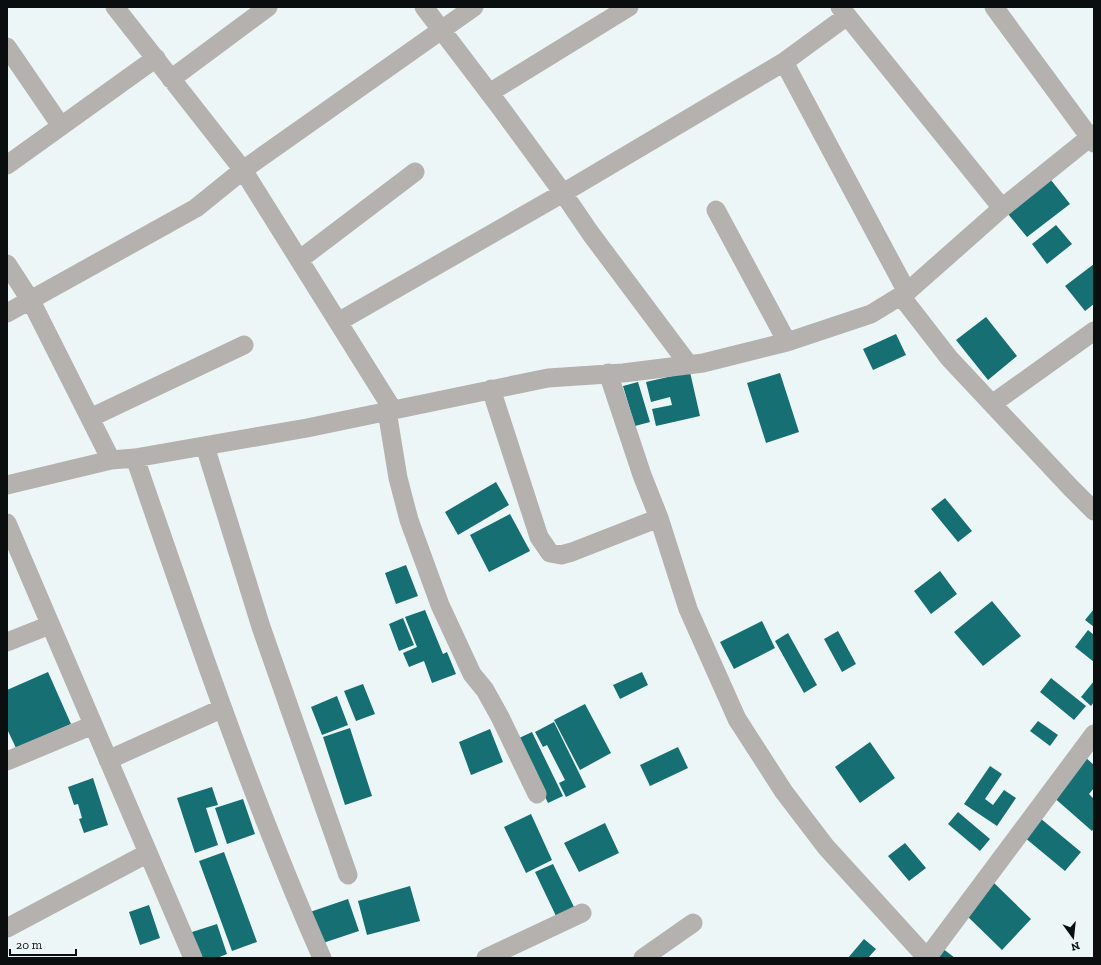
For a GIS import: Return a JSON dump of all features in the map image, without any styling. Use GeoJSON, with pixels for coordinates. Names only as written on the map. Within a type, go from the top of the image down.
{"type":"FeatureCollection","features":[{"type":"Feature","properties":{"kind":"street"},"geometry":{"type":"LineString","coordinates":[[115,7],[243,170],[338,322],[390,411],[398,478],[409,520],[440,605],[472,674],[485,690],[500,717],[537,794]]}},
{"type":"Feature","properties":{"kind":"street"},"geometry":{"type":"LineString","coordinates":[[171,79],[268,7]]}},
{"type":"Feature","properties":{"kind":"street"},"geometry":{"type":"LineString","coordinates":[[424,7],[490,93],[591,234],[689,365]]}},
{"type":"Feature","properties":{"kind":"street"},"geometry":{"type":"LineString","coordinates":[[7,313],[196,208],[243,170],[474,7]]}},
{"type":"Feature","properties":{"kind":"street"},"geometry":{"type":"LineString","coordinates":[[490,93],[629,7]]}},
{"type":"Feature","properties":{"kind":"street"},"geometry":{"type":"LineString","coordinates":[[7,485],[111,460],[135,458],[307,428],[548,378],[623,373],[703,364],[787,342],[871,314],[904,294],[1002,208],[1092,138],[994,7]]}},
{"type":"Feature","properties":{"kind":"street"},"geometry":{"type":"LineString","coordinates":[[338,322],[563,193],[784,62],[844,12],[1002,208]]}},
{"type":"Feature","properties":{"kind":"street"},"geometry":{"type":"LineString","coordinates":[[7,47],[61,126]]}},
{"type":"Feature","properties":{"kind":"street"},"geometry":{"type":"LineString","coordinates":[[7,165],[156,58]]}},
{"type":"Feature","properties":{"kind":"street"},"geometry":{"type":"LineString","coordinates":[[784,62],[904,294],[949,358],[1094,511]]}},
{"type":"Feature","properties":{"kind":"street"},"geometry":{"type":"LineString","coordinates":[[299,260],[415,172]]}},
{"type":"Feature","properties":{"kind":"street"},"geometry":{"type":"LineString","coordinates":[[716,210],[787,342]]}},
{"type":"Feature","properties":{"kind":"street"},"geometry":{"type":"LineString","coordinates":[[7,264],[31,301],[111,460]]}},
{"type":"Feature","properties":{"kind":"street"},"geometry":{"type":"LineString","coordinates":[[992,404],[1094,331]]}},
{"type":"Feature","properties":{"kind":"street"},"geometry":{"type":"LineString","coordinates":[[90,418],[244,345]]}},
{"type":"Feature","properties":{"kind":"street"},"geometry":{"type":"LineString","coordinates":[[608,373],[642,475],[659,518],[688,609],[737,719],[784,792],[826,847],[927,958],[1094,734]]}},
{"type":"Feature","properties":{"kind":"street"},"geometry":{"type":"LineString","coordinates":[[491,389],[539,537],[550,553],[561,554],[572,552],[659,518]]}},
{"type":"Feature","properties":{"kind":"street"},"geometry":{"type":"LineString","coordinates":[[205,446],[261,627],[348,875]]}},
{"type":"Feature","properties":{"kind":"street"},"geometry":{"type":"LineString","coordinates":[[135,458],[221,709],[292,891],[322,958]]}},
{"type":"Feature","properties":{"kind":"street"},"geometry":{"type":"LineString","coordinates":[[7,523],[193,958]]}},
{"type":"Feature","properties":{"kind":"street"},"geometry":{"type":"LineString","coordinates":[[7,642],[50,625]]}},
{"type":"Feature","properties":{"kind":"street"},"geometry":{"type":"LineString","coordinates":[[108,760],[221,709]]}},
{"type":"Feature","properties":{"kind":"street"},"geometry":{"type":"LineString","coordinates":[[7,761],[93,725]]}},
{"type":"Feature","properties":{"kind":"street"},"geometry":{"type":"LineString","coordinates":[[7,928],[148,853]]}},
{"type":"Feature","properties":{"kind":"street"},"geometry":{"type":"LineString","coordinates":[[486,958],[582,913]]}},
{"type":"Feature","properties":{"kind":"street"},"geometry":{"type":"LineString","coordinates":[[643,958],[693,923]]}},
{"type":"Feature","properties":{"kind":"building"},"geometry":{"type":"Polygon","coordinates":[[[1051,180],[1070,204],[1027,237],[1008,214],[1051,180]]]}},
{"type":"Feature","properties":{"kind":"building"},"geometry":{"type":"Polygon","coordinates":[[[1056,225],[1072,244],[1047,264],[1032,244],[1056,225]]]}},
{"type":"Feature","properties":{"kind":"building"},"geometry":{"type":"Polygon","coordinates":[[[1094,264],[1094,304],[1085,311],[1065,286],[1094,264]]]}},
{"type":"Feature","properties":{"kind":"building"},"geometry":{"type":"Polygon","coordinates":[[[986,317],[1017,356],[988,380],[956,340],[986,317]]]}},
{"type":"Feature","properties":{"kind":"building"},"geometry":{"type":"Polygon","coordinates":[[[896,334],[906,355],[873,370],[863,349],[896,334]]]}},
{"type":"Feature","properties":{"kind":"building"},"geometry":{"type":"Polygon","coordinates":[[[690,372],[700,416],[656,426],[652,409],[672,405],[670,397],[651,402],[646,382],[690,372]]]}},
{"type":"Feature","properties":{"kind":"building"},"geometry":{"type":"Polygon","coordinates":[[[780,373],[799,432],[766,443],[747,383],[780,373]]]}},
{"type":"Feature","properties":{"kind":"building"},"geometry":{"type":"Polygon","coordinates":[[[638,382],[650,422],[635,426],[623,386],[638,382]]]}},
{"type":"Feature","properties":{"kind":"building"},"geometry":{"type":"Polygon","coordinates":[[[496,482],[509,505],[458,535],[445,512],[496,482]]]}},
{"type":"Feature","properties":{"kind":"building"},"geometry":{"type":"Polygon","coordinates":[[[945,498],[972,531],[958,542],[931,509],[945,498]]]}},
{"type":"Feature","properties":{"kind":"building"},"geometry":{"type":"Polygon","coordinates":[[[510,514],[530,551],[489,572],[470,535],[510,514]]]}},
{"type":"Feature","properties":{"kind":"building"},"geometry":{"type":"Polygon","coordinates":[[[406,565],[418,596],[396,604],[385,573],[406,565]]]}},
{"type":"Feature","properties":{"kind":"building"},"geometry":{"type":"Polygon","coordinates":[[[940,571],[957,594],[931,614],[914,591],[940,571]]]}},
{"type":"Feature","properties":{"kind":"building"},"geometry":{"type":"Polygon","coordinates":[[[992,601],[1021,636],[983,666],[954,632],[992,601]]]}},
{"type":"Feature","properties":{"kind":"building"},"geometry":{"type":"Polygon","coordinates":[[[1094,609],[1094,627],[1085,620],[1094,609]]]}},
{"type":"Feature","properties":{"kind":"building"},"geometry":{"type":"Polygon","coordinates":[[[425,610],[443,654],[447,652],[456,674],[432,683],[424,661],[409,667],[403,653],[417,647],[405,617],[425,610]]]}},
{"type":"Feature","properties":{"kind":"building"},"geometry":{"type":"Polygon","coordinates":[[[403,618],[414,645],[399,651],[389,624],[403,618]]]}},
{"type":"Feature","properties":{"kind":"building"},"geometry":{"type":"Polygon","coordinates":[[[762,621],[775,648],[734,669],[720,642],[762,621]]]}},
{"type":"Feature","properties":{"kind":"building"},"geometry":{"type":"Polygon","coordinates":[[[1088,630],[1094,635],[1094,662],[1075,647],[1088,630]]]}},
{"type":"Feature","properties":{"kind":"building"},"geometry":{"type":"Polygon","coordinates":[[[838,631],[856,664],[842,672],[824,639],[838,631]]]}},
{"type":"Feature","properties":{"kind":"building"},"geometry":{"type":"Polygon","coordinates":[[[788,633],[817,685],[804,693],[775,641],[788,633]]]}},
{"type":"Feature","properties":{"kind":"building"},"geometry":{"type":"Polygon","coordinates":[[[48,672],[71,724],[16,748],[7,729],[7,690],[48,672]]]}},
{"type":"Feature","properties":{"kind":"building"},"geometry":{"type":"Polygon","coordinates":[[[642,672],[648,685],[620,699],[613,685],[642,672]]]}},
{"type":"Feature","properties":{"kind":"building"},"geometry":{"type":"Polygon","coordinates":[[[1051,678],[1086,706],[1074,720],[1040,692],[1051,678]]]}},
{"type":"Feature","properties":{"kind":"building"},"geometry":{"type":"Polygon","coordinates":[[[1094,681],[1094,702],[1091,706],[1081,697],[1094,681]]]}},
{"type":"Feature","properties":{"kind":"building"},"geometry":{"type":"Polygon","coordinates":[[[363,684],[375,714],[356,721],[344,691],[363,684]]]}},
{"type":"Feature","properties":{"kind":"building"},"geometry":{"type":"Polygon","coordinates":[[[337,696],[348,725],[322,735],[311,707],[337,696]]]}},
{"type":"Feature","properties":{"kind":"building"},"geometry":{"type":"Polygon","coordinates":[[[585,704],[611,753],[580,770],[554,720],[585,704]]]}},
{"type":"Feature","properties":{"kind":"building"},"geometry":{"type":"Polygon","coordinates":[[[1038,721],[1058,735],[1050,746],[1030,731],[1038,721]]]}},
{"type":"Feature","properties":{"kind":"building"},"geometry":{"type":"Polygon","coordinates":[[[554,722],[586,787],[566,797],[559,783],[565,780],[547,745],[543,747],[535,732],[554,722]]]}},
{"type":"Feature","properties":{"kind":"building"},"geometry":{"type":"Polygon","coordinates":[[[350,728],[372,796],[345,805],[323,737],[350,728]]]}},
{"type":"Feature","properties":{"kind":"building"},"geometry":{"type":"Polygon","coordinates":[[[490,729],[503,762],[471,775],[459,742],[490,729]]]}},
{"type":"Feature","properties":{"kind":"building"},"geometry":{"type":"Polygon","coordinates":[[[532,732],[563,796],[548,803],[517,739],[532,732]]]}},
{"type":"Feature","properties":{"kind":"building"},"geometry":{"type":"Polygon","coordinates":[[[870,742],[895,778],[860,803],[835,767],[870,742]]]}},
{"type":"Feature","properties":{"kind":"building"},"geometry":{"type":"Polygon","coordinates":[[[678,747],[688,768],[650,786],[640,765],[678,747]]]}},
{"type":"Feature","properties":{"kind":"building"},"geometry":{"type":"Polygon","coordinates":[[[1085,757],[1094,765],[1094,788],[1089,794],[1094,799],[1094,828],[1092,831],[1051,795],[1085,757]]]}},
{"type":"Feature","properties":{"kind":"building"},"geometry":{"type":"Polygon","coordinates":[[[990,766],[1002,774],[985,799],[993,805],[1004,790],[1016,798],[997,826],[964,804],[990,766]]]}},
{"type":"Feature","properties":{"kind":"building"},"geometry":{"type":"Polygon","coordinates":[[[93,778],[108,825],[84,833],[79,819],[82,818],[78,804],[74,805],[68,787],[93,778]]]}},
{"type":"Feature","properties":{"kind":"building"},"geometry":{"type":"Polygon","coordinates":[[[212,787],[218,805],[206,808],[218,845],[195,853],[177,798],[212,787]]]}},
{"type":"Feature","properties":{"kind":"building"},"geometry":{"type":"Polygon","coordinates":[[[243,799],[255,834],[227,844],[215,808],[243,799]]]}},
{"type":"Feature","properties":{"kind":"building"},"geometry":{"type":"Polygon","coordinates":[[[958,812],[990,839],[980,851],[948,824],[958,812]]]}},
{"type":"Feature","properties":{"kind":"building"},"geometry":{"type":"Polygon","coordinates":[[[531,814],[552,860],[526,873],[504,827],[531,814]]]}},
{"type":"Feature","properties":{"kind":"building"},"geometry":{"type":"Polygon","coordinates":[[[1040,818],[1081,852],[1065,871],[1024,837],[1040,818]]]}},
{"type":"Feature","properties":{"kind":"building"},"geometry":{"type":"Polygon","coordinates":[[[605,823],[619,853],[579,872],[564,843],[605,823]]]}},
{"type":"Feature","properties":{"kind":"building"},"geometry":{"type":"Polygon","coordinates":[[[905,843],[926,868],[909,881],[888,856],[905,843]]]}},
{"type":"Feature","properties":{"kind":"building"},"geometry":{"type":"Polygon","coordinates":[[[224,852],[257,942],[232,951],[199,861],[224,852]]]}},
{"type":"Feature","properties":{"kind":"building"},"geometry":{"type":"Polygon","coordinates":[[[553,864],[574,907],[556,916],[535,872],[553,864]]]}},
{"type":"Feature","properties":{"kind":"building"},"geometry":{"type":"Polygon","coordinates":[[[993,882],[1031,919],[1002,950],[963,912],[993,882]]]}},
{"type":"Feature","properties":{"kind":"building"},"geometry":{"type":"Polygon","coordinates":[[[410,886],[420,921],[367,935],[358,901],[410,886]]]}},
{"type":"Feature","properties":{"kind":"building"},"geometry":{"type":"Polygon","coordinates":[[[348,899],[359,931],[320,944],[310,912],[348,899]]]}},
{"type":"Feature","properties":{"kind":"building"},"geometry":{"type":"Polygon","coordinates":[[[149,905],[160,938],[140,945],[129,912],[149,905]]]}},
{"type":"Feature","properties":{"kind":"building"},"geometry":{"type":"Polygon","coordinates":[[[217,924],[227,954],[217,958],[198,958],[189,933],[217,924]]]}},
{"type":"Feature","properties":{"kind":"building"},"geometry":{"type":"Polygon","coordinates":[[[864,939],[876,949],[868,958],[848,958],[864,939]]]}},
{"type":"Feature","properties":{"kind":"building"},"geometry":{"type":"Polygon","coordinates":[[[942,948],[955,958],[934,958],[942,948]]]}}]}
